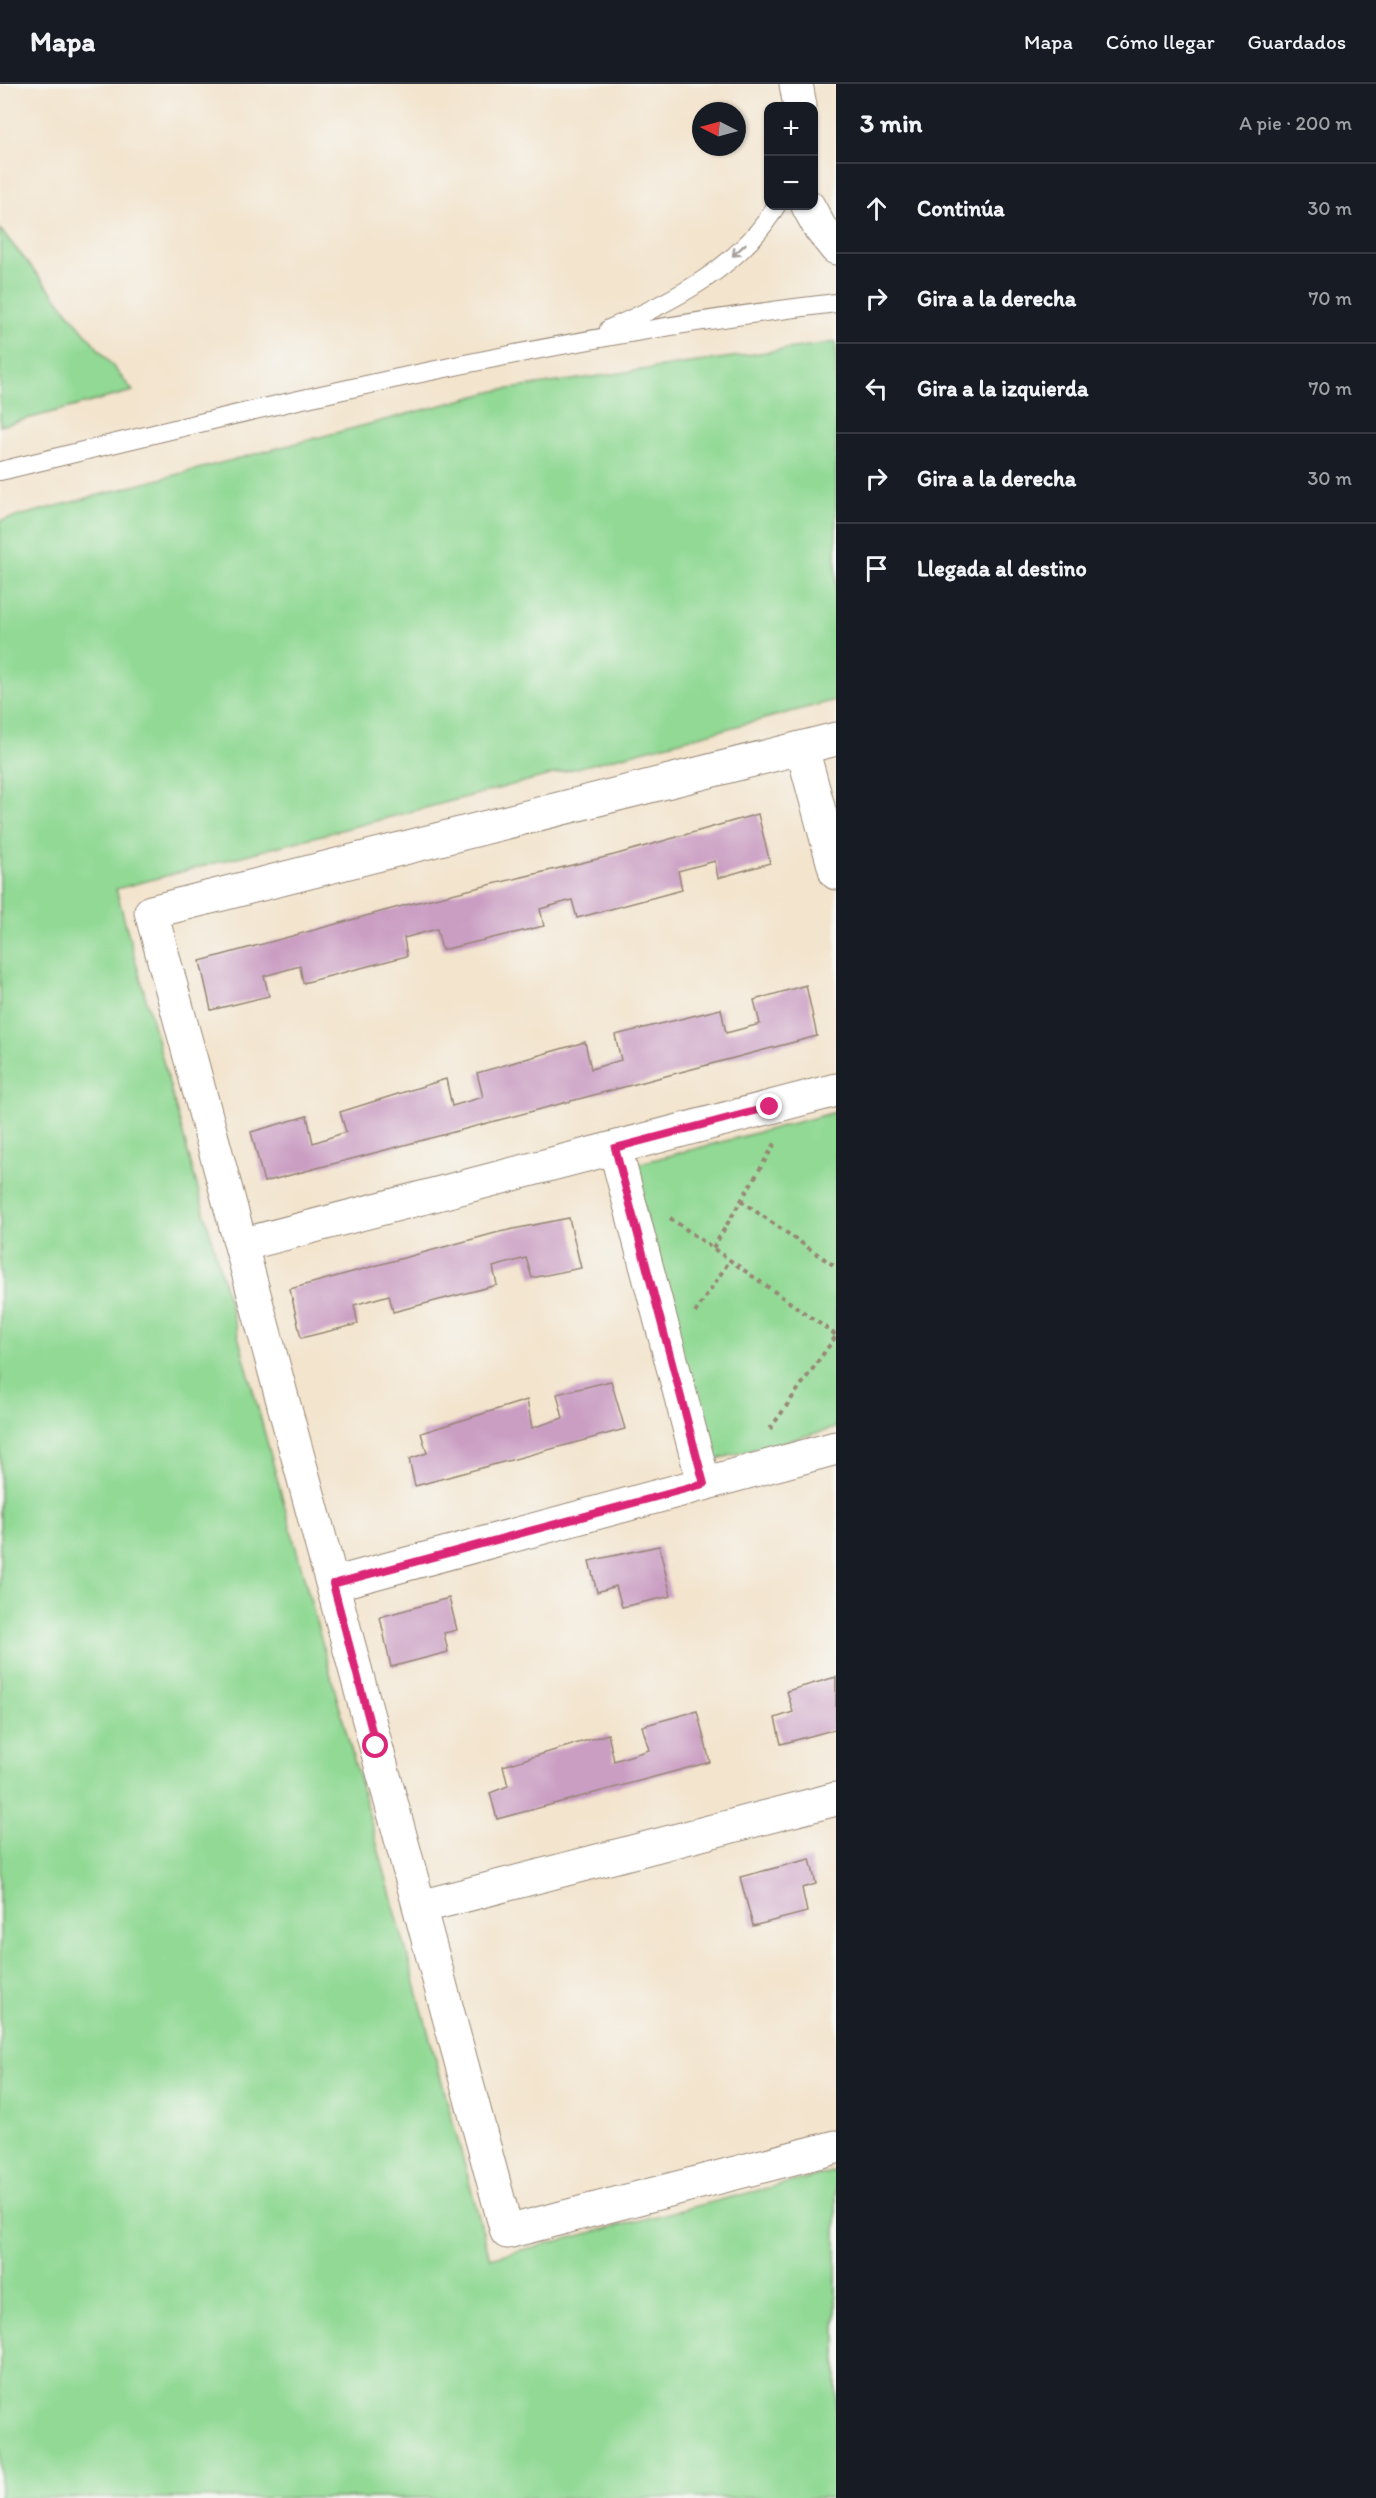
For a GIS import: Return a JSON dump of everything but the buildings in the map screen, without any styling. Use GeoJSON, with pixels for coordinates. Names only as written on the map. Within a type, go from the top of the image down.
{"type":"FeatureCollection","features":[{"type":"Feature","properties":{"kind":"street"},"geometry":{"type":"LineString","coordinates":[[796,84],[799,102]]}},
{"type":"Feature","properties":{"kind":"street"},"geometry":{"type":"LineString","coordinates":[[810,210],[820,228],[836,248]]}},
{"type":"Feature","properties":{"kind":"street"},"geometry":{"type":"LineString","coordinates":[[836,739],[151,912],[507,2232],[836,2146]]}},
{"type":"Feature","properties":{"kind":"street"},"geometry":{"type":"LineString","coordinates":[[802,748],[836,873]]}},
{"type":"Feature","properties":{"kind":"street"},"geometry":{"type":"LineString","coordinates":[[242,1245],[836,1090]]}},
{"type":"Feature","properties":{"kind":"street"},"geometry":{"type":"LineString","coordinates":[[615,1148],[704,1484]]}},
{"type":"Feature","properties":{"kind":"street"},"geometry":{"type":"LineString","coordinates":[[333,1584],[836,1448]]}},
{"type":"Feature","properties":{"kind":"street"},"geometry":{"type":"LineString","coordinates":[[420,1907],[836,1799]]}},
{"type":"Feature","properties":{"kind":"lane"},"geometry":{"type":"LineString","coordinates":[[584,341],[686,291],[725,263],[751,238],[773,210]]}},
{"type":"Feature","properties":{"kind":"lane"},"geometry":{"type":"LineString","coordinates":[[0,471],[266,406],[584,341],[748,313],[836,303]]}},
{"type":"Feature","properties":{"kind":"path"},"geometry":{"type":"LineString","coordinates":[[712,1248],[780,1135]]}},
{"type":"Feature","properties":{"kind":"path"},"geometry":{"type":"LineString","coordinates":[[741,1201],[836,1267]]}},
{"type":"Feature","properties":{"kind":"path"},"geometry":{"type":"LineString","coordinates":[[668,1216],[836,1335],[769,1430]]}},
{"type":"Feature","properties":{"kind":"path"},"geometry":{"type":"LineString","coordinates":[[691,1319],[730,1260]]}},
{"type":"Feature","properties":{"kind":"green space"},"geometry":{"type":"Polygon","coordinates":[[[0,229],[133,391],[0,426],[0,229]]]}},
{"type":"Feature","properties":{"kind":"green space"},"geometry":{"type":"Polygon","coordinates":[[[836,342],[836,700],[116,889],[490,2258],[836,2171],[836,2498],[0,2498],[0,521],[495,391],[836,342]]]}},
{"type":"Feature","properties":{"kind":"green space"},"geometry":{"type":"Polygon","coordinates":[[[836,1112],[836,1428],[709,1461],[633,1165],[836,1112]]]}},
{"type":"Feature","properties":{"kind":"route"},"geometry":{"type":"LineString","coordinates":[[376,1746],[333,1584],[704,1484],[615,1148],[770,1107]]}}]}
